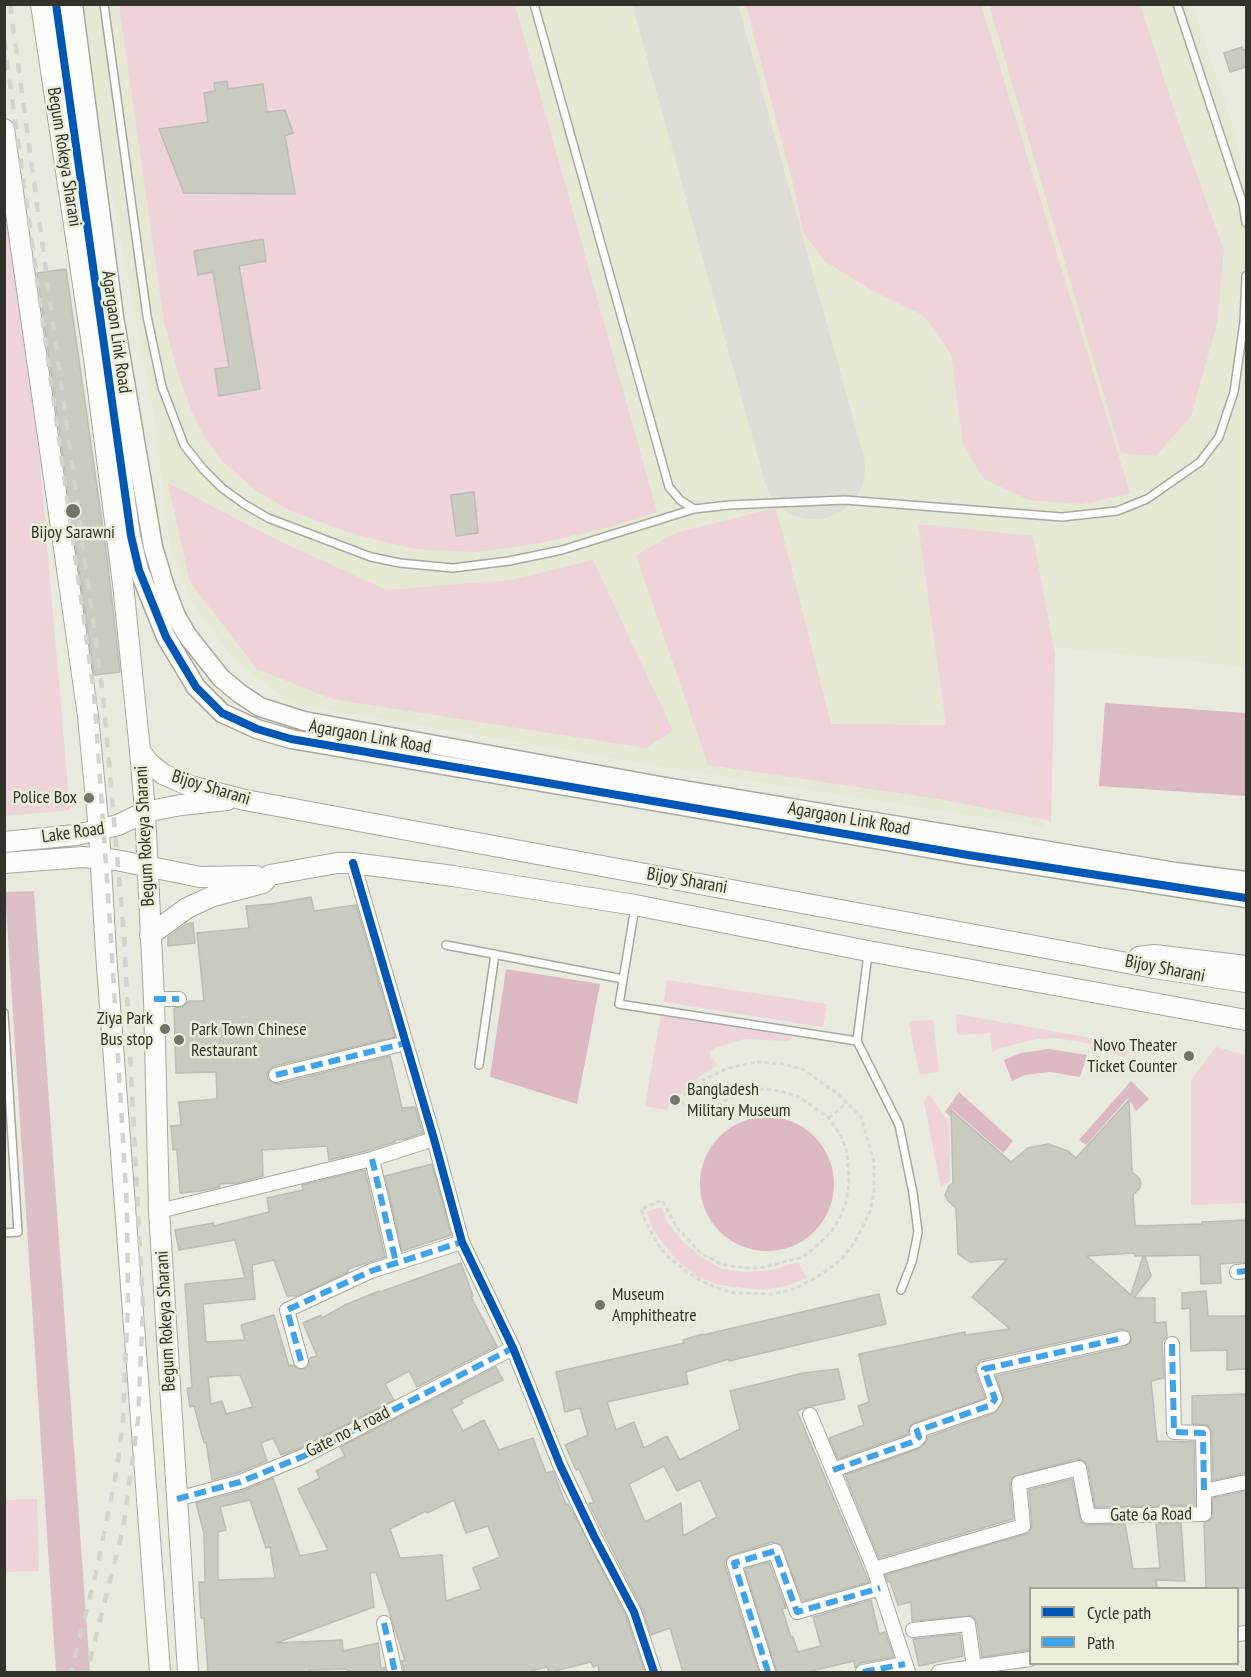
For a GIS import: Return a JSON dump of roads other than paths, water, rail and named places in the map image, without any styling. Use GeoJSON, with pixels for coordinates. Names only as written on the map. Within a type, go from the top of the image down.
{"type":"FeatureCollection","features":[{"type":"Feature","properties":{"kind":"main road","name":"Begum Rokeya Sharani"},"geometry":{"type":"LineString","coordinates":[[41,4],[94,358],[123,584],[140,751],[154,999],[159,1211],[188,1672]]}},
{"type":"Feature","properties":{"kind":"main road","name":"Agargaon Link Road"},"geometry":{"type":"LineString","coordinates":[[56,4],[130,536],[139,570],[166,637],[180,663],[214,706],[229,717],[257,729],[291,739],[956,853],[1246,898]]}},
{"type":"Feature","properties":{"kind":"main road","name":"Agargaon Link Road"},"geometry":{"type":"LineString","coordinates":[[73,4],[114,317],[153,547],[176,616],[187,635],[221,678],[239,693],[260,707],[304,721],[660,786],[1175,872],[1246,881]]}},
{"type":"Feature","properties":{"kind":"main road","name":"Begum Rokeya Sharani"},"geometry":{"type":"LineString","coordinates":[[4,129],[88,716],[99,831],[105,953],[160,1672]]}},
{"type":"Feature","properties":{"kind":"main road"},"geometry":{"type":"LineString","coordinates":[[200,690],[221,678]]}},
{"type":"Feature","properties":{"kind":"main road","name":"Bijoy Sharani"},"geometry":{"type":"LineString","coordinates":[[140,751],[149,763],[163,774],[190,786],[245,800],[1208,978],[1246,982]]}},
{"type":"Feature","properties":{"kind":"main road","name":"Lake Road"},"geometry":{"type":"LineString","coordinates":[[4,842],[99,831],[145,812],[205,802],[245,800]]}},
{"type":"Feature","properties":{"kind":"main road"},"geometry":{"type":"LineString","coordinates":[[4,863],[101,858],[200,877],[270,875]]}},
{"type":"Feature","properties":{"kind":"main road","name":"Bijoy Sharani"},"geometry":{"type":"LineString","coordinates":[[150,935],[187,908],[213,896],[263,883],[270,875],[337,863],[353,863],[635,904],[868,951],[1246,1020]]}},
{"type":"Feature","properties":{"kind":"main road"},"geometry":{"type":"LineString","coordinates":[[1125,962],[1154,955],[1246,966]]}},
{"type":"Feature","properties":{"kind":"street"},"geometry":{"type":"LineString","coordinates":[[353,863],[434,1138],[462,1242],[513,1348],[560,1465],[634,1612],[654,1672]]}},
{"type":"Feature","properties":{"kind":"street"},"geometry":{"type":"LineString","coordinates":[[154,999],[179,999]]}},
{"type":"Feature","properties":{"kind":"street"},"geometry":{"type":"LineString","coordinates":[[276,1075],[406,1043]]}},
{"type":"Feature","properties":{"kind":"street"},"geometry":{"type":"LineString","coordinates":[[159,1211],[372,1159],[434,1138]]}},
{"type":"Feature","properties":{"kind":"street"},"geometry":{"type":"LineString","coordinates":[[372,1159],[396,1263]]}},
{"type":"Feature","properties":{"kind":"street"},"geometry":{"type":"LineString","coordinates":[[301,1361],[287,1310],[371,1271],[462,1242]]}},
{"type":"Feature","properties":{"kind":"street"},"geometry":{"type":"LineString","coordinates":[[833,1470],[915,1441],[919,1437],[917,1431],[991,1405],[995,1399],[984,1369],[1123,1338]]}},
{"type":"Feature","properties":{"kind":"street"},"geometry":{"type":"LineString","coordinates":[[1172,1344],[1174,1432],[1203,1433],[1204,1491]]}},
{"type":"Feature","properties":{"kind":"street","name":"Gate no 4 road"},"geometry":{"type":"LineString","coordinates":[[177,1499],[240,1482],[304,1456],[513,1348]]}},
{"type":"Feature","properties":{"kind":"street"},"geometry":{"type":"LineString","coordinates":[[810,1415],[874,1569],[906,1668],[863,1672]]}},
{"type":"Feature","properties":{"kind":"street","name":"Gate 6a Road"},"geometry":{"type":"LineString","coordinates":[[874,1569],[1023,1526],[1018,1483],[1069,1470],[1079,1468],[1088,1516],[1204,1514],[1204,1491],[1246,1482]]}},
{"type":"Feature","properties":{"kind":"street"},"geometry":{"type":"LineString","coordinates":[[768,1672],[734,1563],[775,1551],[797,1612],[880,1588]]}},
{"type":"Feature","properties":{"kind":"street"},"geometry":{"type":"LineString","coordinates":[[384,1623],[395,1672]]}},
{"type":"Feature","properties":{"kind":"street"},"geometry":{"type":"LineString","coordinates":[[913,1630],[968,1624],[974,1667]]}},
{"type":"Feature","properties":{"kind":"street"},"geometry":{"type":"LineString","coordinates":[[939,1672],[1029,1659]]}},
{"type":"Feature","properties":{"kind":"lane"},"geometry":{"type":"LineString","coordinates":[[104,4],[147,316],[162,387],[184,445],[222,488],[268,518],[371,556],[400,563],[453,568],[509,561],[562,550],[694,509],[729,505],[845,500],[1062,517],[1118,511],[1147,498],[1200,462],[1219,437],[1234,392],[1244,322],[1246,276]]}},
{"type":"Feature","properties":{"kind":"lane"},"geometry":{"type":"LineString","coordinates":[[534,4],[669,487],[680,500],[694,509]]}},
{"type":"Feature","properties":{"kind":"lane"},"geometry":{"type":"LineString","coordinates":[[1177,4],[1244,204],[1246,223]]}},
{"type":"Feature","properties":{"kind":"lane"},"geometry":{"type":"LineString","coordinates":[[635,904],[619,1004],[858,1041]]}},
{"type":"Feature","properties":{"kind":"lane"},"geometry":{"type":"LineString","coordinates":[[446,945],[623,979]]}},
{"type":"Feature","properties":{"kind":"lane"},"geometry":{"type":"LineString","coordinates":[[868,951],[858,1041],[899,1125],[918,1232],[912,1262],[901,1290]]}},
{"type":"Feature","properties":{"kind":"lane"},"geometry":{"type":"LineString","coordinates":[[479,1065],[495,954]]}},
{"type":"Feature","properties":{"kind":"lane"},"geometry":{"type":"LineString","coordinates":[[4,1013],[18,1232],[4,1233]]}},
{"type":"Feature","properties":{"kind":"railway"},"geometry":{"type":"LineString","coordinates":[[10,4],[103,695],[124,935],[143,1308],[138,1420],[123,1529],[87,1672]]}},
{"type":"Feature","properties":{"kind":"railway"},"geometry":{"type":"LineString","coordinates":[[4,40],[94,693],[127,1208],[128,1301],[123,1419],[117,1469],[97,1569],[71,1672]]}},
{"type":"Feature","properties":{"kind":"place","name":"Bijoy Sarawni"},"geometry":{"type":"Point","coordinates":[73,511]}},
{"type":"Feature","properties":{"kind":"place","name":"Police Box"},"geometry":{"type":"Point","coordinates":[89,798]}},
{"type":"Feature","properties":{"kind":"place","name":"Ziya Park Bus stop"},"geometry":{"type":"Point","coordinates":[165,1029]}},
{"type":"Feature","properties":{"kind":"place","name":"Park Town Chinese Restaurant"},"geometry":{"type":"Point","coordinates":[179,1040]}},
{"type":"Feature","properties":{"kind":"place","name":"Novo Theater Ticket Counter"},"geometry":{"type":"Point","coordinates":[1189,1056]}},
{"type":"Feature","properties":{"kind":"place","name":"Bangladesh Military Museum"},"geometry":{"type":"Point","coordinates":[675,1100]}},
{"type":"Feature","properties":{"kind":"place","name":"Museum Amphitheatre"},"geometry":{"type":"Point","coordinates":[600,1305]}}]}
